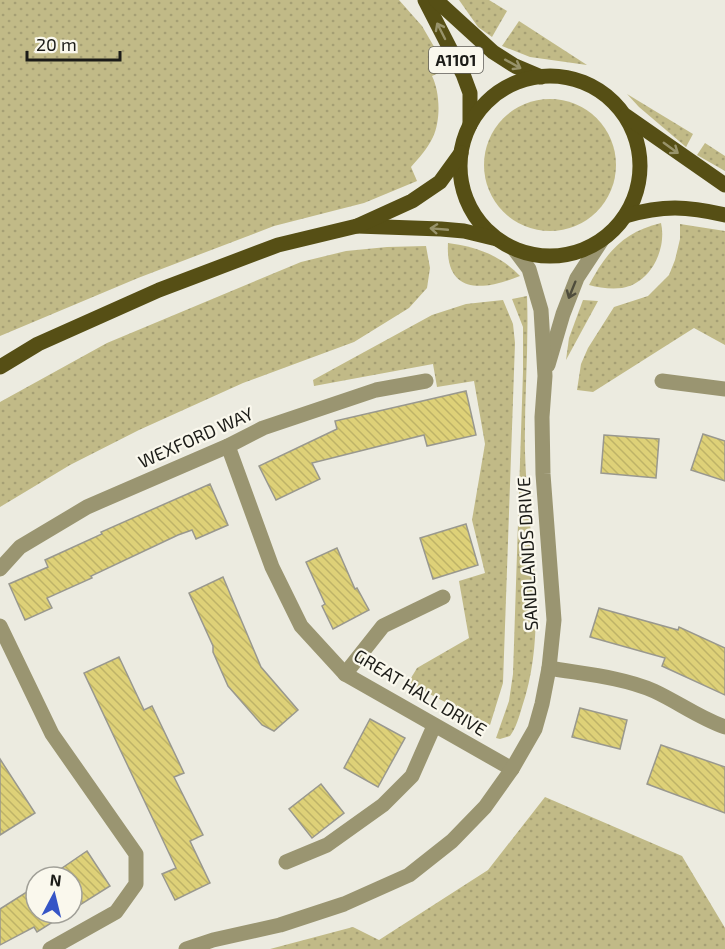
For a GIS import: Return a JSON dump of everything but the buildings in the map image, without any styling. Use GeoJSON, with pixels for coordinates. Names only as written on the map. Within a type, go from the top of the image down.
{"type":"FeatureCollection","features":[{"type":"Feature","properties":{"kind":"main road","name":"A1101"},"geometry":{"type":"LineString","coordinates":[[425,0],[463,74],[470,93],[470,124]]}},
{"type":"Feature","properties":{"kind":"main road","name":"A1101"},"geometry":{"type":"LineString","coordinates":[[436,0],[493,52],[514,66],[541,77]]}},
{"type":"Feature","properties":{"kind":"main road"},"geometry":{"type":"LineString","coordinates":[[0,367],[38,344],[159,290],[278,245],[357,226],[412,201],[440,182],[460,153],[470,124],[488,101],[512,85],[541,77],[564,77],[587,84],[607,97],[623,114],[725,185]]}},
{"type":"Feature","properties":{"kind":"main road"},"geometry":{"type":"LineString","coordinates":[[357,226],[464,231],[496,239],[514,249],[544,256],[574,253],[602,240],[625,216],[636,192],[640,165],[636,138],[623,114]]}},
{"type":"Feature","properties":{"kind":"main road"},"geometry":{"type":"LineString","coordinates":[[460,153],[460,178],[467,201],[479,222],[496,239]]}},
{"type":"Feature","properties":{"kind":"main road"},"geometry":{"type":"LineString","coordinates":[[625,216],[670,207],[698,208],[725,215]]}},
{"type":"Feature","properties":{"kind":"street","name":"SANDLANDS DRIVE"},"geometry":{"type":"LineString","coordinates":[[545,376],[563,314],[577,278],[602,240]]}},
{"type":"Feature","properties":{"kind":"street","name":"SANDLANDS DRIVE"},"geometry":{"type":"LineString","coordinates":[[186,949],[213,940],[280,925],[344,904],[409,875],[452,841],[485,807],[512,769],[535,729],[549,668],[554,620],[543,474],[542,417],[545,376],[541,310],[529,269],[514,249]]}},
{"type":"Feature","properties":{"kind":"street","name":"WEXFORD WAY"},"geometry":{"type":"LineString","coordinates":[[0,569],[20,547],[87,507],[228,446],[263,428],[375,390],[426,381]]}},
{"type":"Feature","properties":{"kind":"street"},"geometry":{"type":"LineString","coordinates":[[662,381],[725,389]]}},
{"type":"Feature","properties":{"kind":"street","name":"GREAT HALL DRIVE"},"geometry":{"type":"LineString","coordinates":[[228,446],[272,567],[301,626],[345,674],[512,769]]}},
{"type":"Feature","properties":{"kind":"street"},"geometry":{"type":"LineString","coordinates":[[345,674],[383,626],[443,597]]}},
{"type":"Feature","properties":{"kind":"street"},"geometry":{"type":"LineString","coordinates":[[0,626],[52,734],[136,854],[136,884],[116,912],[50,949]]}},
{"type":"Feature","properties":{"kind":"street"},"geometry":{"type":"LineString","coordinates":[[549,668],[617,680],[653,691],[707,721],[725,727]]}},
{"type":"Feature","properties":{"kind":"street"},"geometry":{"type":"LineString","coordinates":[[286,862],[327,845],[383,805],[411,776],[434,726]]}},
{"type":"Feature","properties":{"kind":"shaded area"},"geometry":{"type":"Polygon","coordinates":[[[0,0],[399,0],[422,26],[447,69],[432,76],[437,90],[436,130],[429,145],[411,167],[417,181],[364,203],[274,226],[138,278],[0,336],[0,0]]]}},
{"type":"Feature","properties":{"kind":"shaded area"},"geometry":{"type":"Polygon","coordinates":[[[459,0],[489,0],[507,11],[492,37],[478,27],[459,0]]]}},
{"type":"Feature","properties":{"kind":"shaded area"},"geometry":{"type":"Polygon","coordinates":[[[519,21],[587,65],[530,57],[502,46],[519,21]]]}},
{"type":"Feature","properties":{"kind":"shaded area"},"geometry":{"type":"Polygon","coordinates":[[[627,94],[693,134],[686,147],[639,107],[627,94]]]}},
{"type":"Feature","properties":{"kind":"shaded area"},"geometry":{"type":"Polygon","coordinates":[[[550,99],[575,104],[597,118],[611,140],[616,165],[611,190],[597,212],[575,226],[550,231],[525,226],[503,212],[489,190],[484,165],[489,140],[503,118],[525,104],[550,99]]]}},
{"type":"Feature","properties":{"kind":"shaded area"},"geometry":{"type":"Polygon","coordinates":[[[705,143],[725,156],[725,171],[697,155],[705,143]]]}},
{"type":"Feature","properties":{"kind":"shaded area"},"geometry":{"type":"Polygon","coordinates":[[[661,223],[662,243],[659,254],[649,272],[641,279],[622,288],[589,285],[602,263],[617,245],[636,232],[661,223]]]}},
{"type":"Feature","properties":{"kind":"shaded area"},"geometry":{"type":"Polygon","coordinates":[[[680,224],[725,231],[725,345],[694,328],[593,392],[577,390],[581,364],[588,348],[614,307],[648,296],[669,275],[680,239],[680,224]]]}},
{"type":"Feature","properties":{"kind":"shaded area"},"geometry":{"type":"Polygon","coordinates":[[[448,243],[469,247],[496,257],[520,276],[493,284],[469,285],[453,272],[449,260],[448,243]]]}},
{"type":"Feature","properties":{"kind":"shaded area"},"geometry":{"type":"Polygon","coordinates":[[[426,246],[430,268],[427,288],[409,308],[354,342],[243,383],[139,430],[70,465],[0,507],[0,402],[107,343],[301,262],[346,251],[426,246]]]}},
{"type":"Feature","properties":{"kind":"shaded area"},"geometry":{"type":"Polygon","coordinates":[[[527,296],[525,452],[535,580],[535,644],[530,676],[517,722],[510,736],[500,739],[496,738],[509,701],[513,674],[523,372],[523,327],[512,299],[527,296]]]}},
{"type":"Feature","properties":{"kind":"shaded area"},"geometry":{"type":"Polygon","coordinates":[[[503,300],[513,324],[515,343],[503,683],[490,725],[408,683],[417,668],[469,638],[459,581],[485,573],[472,520],[485,444],[474,381],[437,387],[433,364],[314,386],[313,380],[432,315],[466,304],[503,300]]]}},
{"type":"Feature","properties":{"kind":"shaded area"},"geometry":{"type":"Polygon","coordinates":[[[583,300],[598,301],[566,360],[569,338],[583,300]]]}},
{"type":"Feature","properties":{"kind":"shaded area"},"geometry":{"type":"Polygon","coordinates":[[[545,797],[682,856],[725,928],[725,949],[270,949],[353,927],[379,940],[488,870],[545,797]]]}}]}
